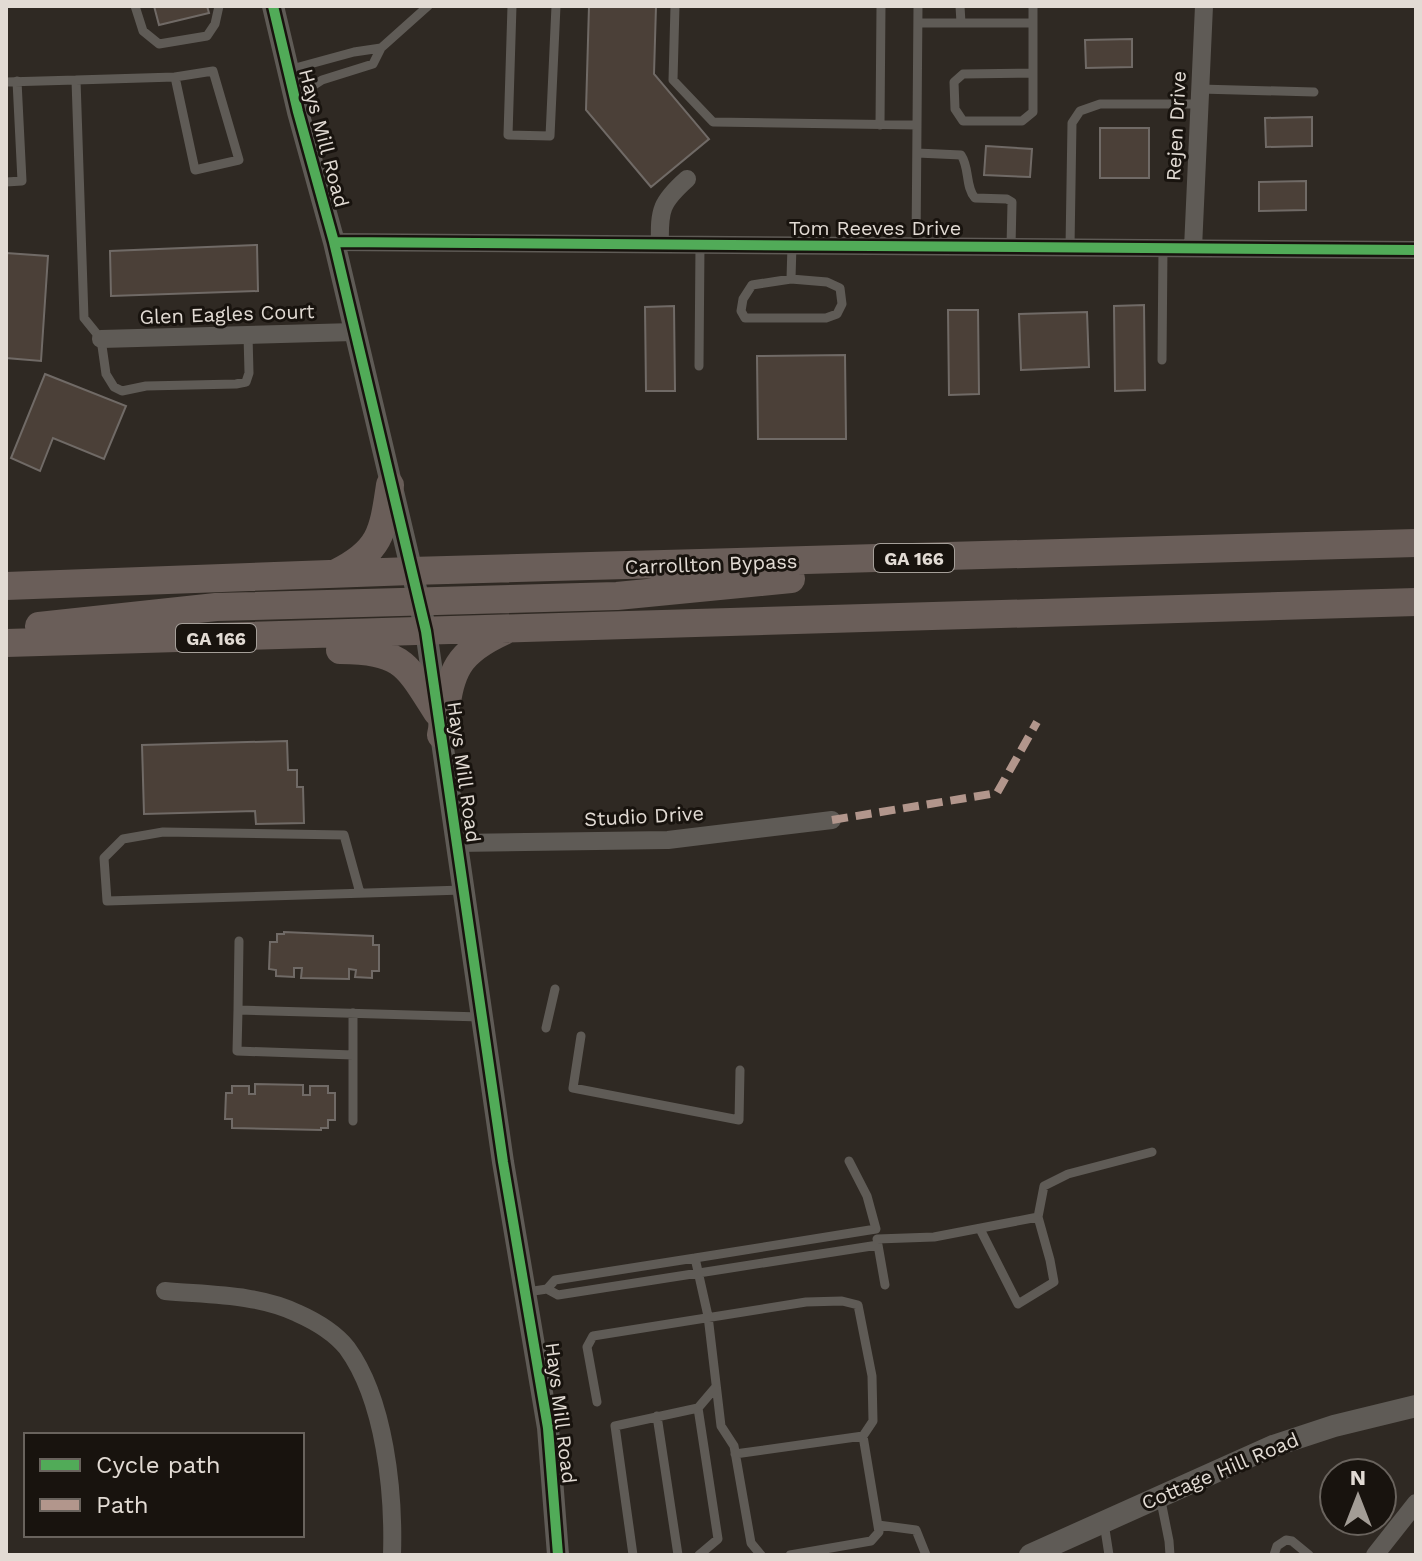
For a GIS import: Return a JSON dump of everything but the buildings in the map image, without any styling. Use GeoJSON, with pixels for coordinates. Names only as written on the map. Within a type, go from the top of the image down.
{"type":"FeatureCollection","features":[{"type":"Feature","properties":{"kind":"main road"},"geometry":{"type":"LineString","coordinates":[[332,575],[366,556],[376,545],[383,529],[390,485]]}},
{"type":"Feature","properties":{"kind":"main road","name":"Carrollton Bypass"},"geometry":{"type":"LineString","coordinates":[[6,586],[411,571],[1416,543]]}},
{"type":"Feature","properties":{"kind":"main road"},"geometry":{"type":"LineString","coordinates":[[6,630],[216,607],[617,596],[810,577],[941,557]]}},
{"type":"Feature","properties":{"kind":"main road","name":"GA 166"},"geometry":{"type":"LineString","coordinates":[[6,643],[1416,602]]}},
{"type":"Feature","properties":{"kind":"main road"},"geometry":{"type":"LineString","coordinates":[[439,724],[461,661],[477,643],[511,628]]}},
{"type":"Feature","properties":{"kind":"main road"},"geometry":{"type":"LineString","coordinates":[[160,639],[242,650],[386,654],[408,668],[439,724]]}},
{"type":"Feature","properties":{"kind":"street","name":"Hays Mill Road"},"geometry":{"type":"LineString","coordinates":[[273,6],[334,242],[426,631],[481,1017],[536,1291],[558,1555]]}},
{"type":"Feature","properties":{"kind":"street","name":"Rejen Drive"},"geometry":{"type":"LineString","coordinates":[[1193,248],[1204,6]]}},
{"type":"Feature","properties":{"kind":"street"},"geometry":{"type":"LineString","coordinates":[[660,244],[660,211],[665,200],[687,179]]}},
{"type":"Feature","properties":{"kind":"street","name":"Tom Reeves Drive"},"geometry":{"type":"LineString","coordinates":[[334,242],[1416,250]]}},
{"type":"Feature","properties":{"kind":"street","name":"Glen Eagles Court"},"geometry":{"type":"LineString","coordinates":[[101,339],[354,332]]}},
{"type":"Feature","properties":{"kind":"street","name":"Studio Drive"},"geometry":{"type":"LineString","coordinates":[[456,843],[668,840],[832,820]]}},
{"type":"Feature","properties":{"kind":"street"},"geometry":{"type":"LineString","coordinates":[[165,1291],[252,1301],[296,1312],[324,1327],[345,1346],[364,1377],[376,1412],[385,1460],[392,1555]]}},
{"type":"Feature","properties":{"kind":"street","name":"Cottage Hill Road"},"geometry":{"type":"LineString","coordinates":[[1032,1555],[1273,1446],[1334,1426],[1416,1406]]}},
{"type":"Feature","properties":{"kind":"street"},"geometry":{"type":"LineString","coordinates":[[1375,1555],[1416,1503]]}},
{"type":"Feature","properties":{"kind":"lane"},"geometry":{"type":"LineString","coordinates":[[135,6],[143,31],[159,44],[207,36],[215,24],[219,6]]}},
{"type":"Feature","properties":{"kind":"lane"},"geometry":{"type":"LineString","coordinates":[[295,98],[322,80],[373,64],[381,48],[428,6]]}},
{"type":"Feature","properties":{"kind":"lane"},"geometry":{"type":"LineString","coordinates":[[512,6],[508,135],[550,136],[556,6]]}},
{"type":"Feature","properties":{"kind":"lane"},"geometry":{"type":"LineString","coordinates":[[675,6],[673,80],[713,122],[917,125]]}},
{"type":"Feature","properties":{"kind":"lane"},"geometry":{"type":"LineString","coordinates":[[880,125],[881,6]]}},
{"type":"Feature","properties":{"kind":"lane"},"geometry":{"type":"LineString","coordinates":[[916,246],[918,6]]}},
{"type":"Feature","properties":{"kind":"lane"},"geometry":{"type":"LineString","coordinates":[[960,6],[961,23]]}},
{"type":"Feature","properties":{"kind":"lane"},"geometry":{"type":"LineString","coordinates":[[1033,6],[1033,23],[1033,73],[1033,112],[1022,121],[963,121],[955,109],[954,82],[963,74],[1033,73]]}},
{"type":"Feature","properties":{"kind":"lane"},"geometry":{"type":"LineString","coordinates":[[918,23],[1033,23]]}},
{"type":"Feature","properties":{"kind":"lane"},"geometry":{"type":"LineString","coordinates":[[288,70],[381,48]]}},
{"type":"Feature","properties":{"kind":"lane"},"geometry":{"type":"LineString","coordinates":[[6,182],[22,181],[12,81],[175,77],[213,71],[239,160],[195,170],[175,77]]}},
{"type":"Feature","properties":{"kind":"lane"},"geometry":{"type":"LineString","coordinates":[[76,80],[84,318],[101,339],[106,374],[114,387],[131,391],[146,386],[246,382],[249,373],[248,335]]}},
{"type":"Feature","properties":{"kind":"lane"},"geometry":{"type":"LineString","coordinates":[[1070,247],[1072,123],[1080,111],[1100,104],[1314,92]]}},
{"type":"Feature","properties":{"kind":"lane"},"geometry":{"type":"LineString","coordinates":[[917,153],[961,155],[966,162],[971,194],[975,198],[1007,199],[1012,202],[1011,247]]}},
{"type":"Feature","properties":{"kind":"lane"},"geometry":{"type":"LineString","coordinates":[[699,366],[700,245]]}},
{"type":"Feature","properties":{"kind":"lane"},"geometry":{"type":"LineString","coordinates":[[791,279],[792,245]]}},
{"type":"Feature","properties":{"kind":"lane"},"geometry":{"type":"LineString","coordinates":[[1162,360],[1163,248]]}},
{"type":"Feature","properties":{"kind":"lane"},"geometry":{"type":"LineString","coordinates":[[791,279],[827,282],[840,288],[842,304],[837,314],[826,318],[745,318],[741,311],[743,299],[752,285],[791,279]]}},
{"type":"Feature","properties":{"kind":"lane"},"geometry":{"type":"LineString","coordinates":[[360,893],[344,835],[163,832],[123,839],[104,858],[107,901],[463,890]]}},
{"type":"Feature","properties":{"kind":"lane"},"geometry":{"type":"LineString","coordinates":[[239,941],[237,1051],[353,1055]]}},
{"type":"Feature","properties":{"kind":"lane"},"geometry":{"type":"LineString","coordinates":[[546,1028],[555,989]]}},
{"type":"Feature","properties":{"kind":"lane"},"geometry":{"type":"LineString","coordinates":[[238,1010],[481,1017]]}},
{"type":"Feature","properties":{"kind":"lane"},"geometry":{"type":"LineString","coordinates":[[353,1013],[353,1121]]}},
{"type":"Feature","properties":{"kind":"lane"},"geometry":{"type":"LineString","coordinates":[[581,1036],[573,1088],[739,1120],[740,1070]]}},
{"type":"Feature","properties":{"kind":"lane"},"geometry":{"type":"LineString","coordinates":[[980,1229],[1018,1304],[1054,1282],[1038,1217],[1044,1186],[1068,1174],[1152,1152]]}},
{"type":"Feature","properties":{"kind":"lane"},"geometry":{"type":"LineString","coordinates":[[849,1161],[867,1196],[885,1285]]}},
{"type":"Feature","properties":{"kind":"lane"},"geometry":{"type":"LineString","coordinates":[[536,1291],[555,1280],[695,1258],[877,1238],[934,1237],[1038,1217]]}},
{"type":"Feature","properties":{"kind":"lane"},"geometry":{"type":"LineString","coordinates":[[536,1291],[558,1295],[698,1274],[877,1238]]}},
{"type":"Feature","properties":{"kind":"lane"},"geometry":{"type":"LineString","coordinates":[[695,1258],[708,1316],[721,1426],[734,1446],[751,1543],[761,1555]]}},
{"type":"Feature","properties":{"kind":"lane"},"geometry":{"type":"LineString","coordinates":[[597,1402],[587,1347],[593,1336],[806,1302],[842,1301],[858,1305],[872,1376],[873,1421],[863,1436],[879,1532],[871,1541],[790,1555]]}},
{"type":"Feature","properties":{"kind":"lane"},"geometry":{"type":"LineString","coordinates":[[633,1555],[615,1426],[698,1408],[715,1388]]}},
{"type":"Feature","properties":{"kind":"lane"},"geometry":{"type":"LineString","coordinates":[[698,1408],[718,1539],[699,1555]]}},
{"type":"Feature","properties":{"kind":"lane"},"geometry":{"type":"LineString","coordinates":[[657,1416],[678,1555]]}},
{"type":"Feature","properties":{"kind":"lane"},"geometry":{"type":"LineString","coordinates":[[735,1454],[863,1436]]}},
{"type":"Feature","properties":{"kind":"lane"},"geometry":{"type":"LineString","coordinates":[[1160,1496],[1170,1555]]}},
{"type":"Feature","properties":{"kind":"lane"},"geometry":{"type":"LineString","coordinates":[[1104,1521],[1109,1555]]}},
{"type":"Feature","properties":{"kind":"lane"},"geometry":{"type":"LineString","coordinates":[[878,1525],[916,1530],[926,1555]]}},
{"type":"Feature","properties":{"kind":"lane"},"geometry":{"type":"LineString","coordinates":[[1274,1555],[1277,1546],[1286,1540],[1292,1541],[1309,1555]]}},
{"type":"Feature","properties":{"kind":"marked path"},"geometry":{"type":"LineString","coordinates":[[832,820],[997,793],[1037,722]]}},
{"type":"Feature","properties":{"kind":"cycle path"},"geometry":{"type":"LineString","coordinates":[[273,6],[334,242],[426,631],[503,1162],[548,1428],[558,1555]]}},
{"type":"Feature","properties":{"kind":"cycle path"},"geometry":{"type":"LineString","coordinates":[[334,242],[1416,250]]}}]}
